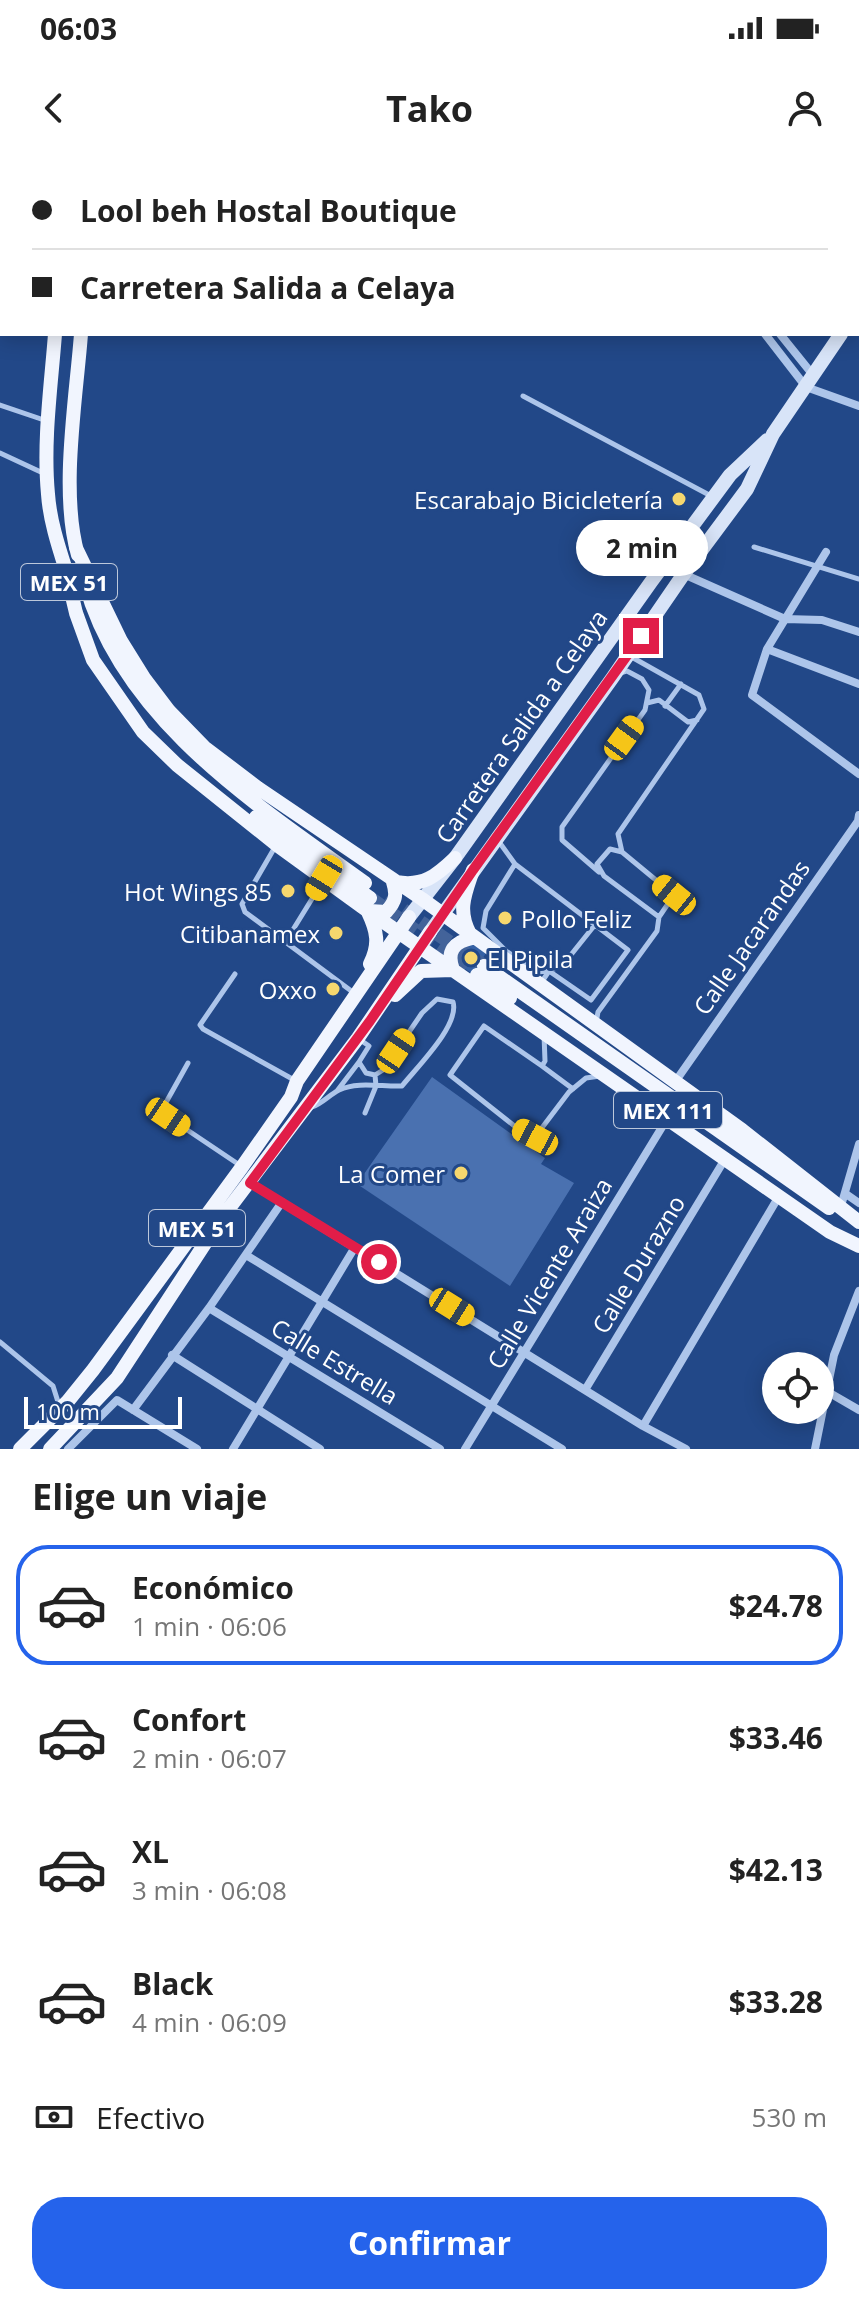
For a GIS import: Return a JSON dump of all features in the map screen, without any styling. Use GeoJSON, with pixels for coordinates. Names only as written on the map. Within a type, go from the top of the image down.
{"type":"FeatureCollection","features":[{"type":"Feature","properties":{"kind":"main road","name":"MEX 51"},"geometry":{"type":"LineString","coordinates":[[55,336],[48,495],[67,575],[89,633],[108,667],[135,709],[161,739],[251,814],[371,900]]}},
{"type":"Feature","properties":{"kind":"main road","name":"MEX 51"},"geometry":{"type":"LineString","coordinates":[[81,336],[71,493],[72,536],[93,610],[123,665],[153,708],[184,743],[371,900]]}},
{"type":"Feature","properties":{"kind":"main road","name":"MEX 51"},"geometry":{"type":"LineString","coordinates":[[773,434],[840,336]]}},
{"type":"Feature","properties":{"kind":"main road","name":"Carretera Salida a Celaya"},"geometry":{"type":"LineString","coordinates":[[398,932],[455,858],[730,475],[773,434]]}},
{"type":"Feature","properties":{"kind":"main road","name":"Carretera Salida a Celaya"},"geometry":{"type":"LineString","coordinates":[[420,947],[747,489],[773,434]]}},
{"type":"Feature","properties":{"kind":"main road"},"geometry":{"type":"LineString","coordinates":[[76,548],[121,641],[144,678],[169,711],[204,747],[844,1200],[859,1222]]}},
{"type":"Feature","properties":{"kind":"main road"},"geometry":{"type":"LineString","coordinates":[[67,575],[76,613],[93,660],[143,732],[177,765],[277,845],[324,878],[371,900],[386,912],[394,903],[397,893],[393,882]]}},
{"type":"Feature","properties":{"kind":"main road"},"geometry":{"type":"LineString","coordinates":[[608,642],[628,655]]}},
{"type":"Feature","properties":{"kind":"main road"},"geometry":{"type":"LineString","coordinates":[[393,882],[410,884],[433,878],[455,858]]}},
{"type":"Feature","properties":{"kind":"main road"},"geometry":{"type":"LineString","coordinates":[[472,938],[462,919],[462,901],[473,870]]}},
{"type":"Feature","properties":{"kind":"main road"},"geometry":{"type":"LineString","coordinates":[[371,900],[398,932],[830,1232],[859,1245]]}},
{"type":"Feature","properties":{"kind":"main road"},"geometry":{"type":"LineString","coordinates":[[355,994],[374,956],[377,930],[371,900]]}},
{"type":"Feature","properties":{"kind":"main road","name":"MEX 51"},"geometry":{"type":"LineString","coordinates":[[20,1449],[93,1370],[242,1167],[398,932]]}},
{"type":"Feature","properties":{"kind":"main road"},"geometry":{"type":"LineString","coordinates":[[453,970],[449,960],[451,949],[460,941],[472,938]]}},
{"type":"Feature","properties":{"kind":"main road","name":"MEX 51"},"geometry":{"type":"LineString","coordinates":[[50,1449],[117,1378],[221,1219],[358,1038],[420,947]]}},
{"type":"Feature","properties":{"kind":"main road"},"geometry":{"type":"LineString","coordinates":[[370,1021],[421,971],[453,970]]}},
{"type":"Feature","properties":{"kind":"main road","name":"MEX 111"},"geometry":{"type":"LineString","coordinates":[[859,1228],[481,971],[859,1245]]}},
{"type":"Feature","properties":{"kind":"street"},"geometry":{"type":"LineString","coordinates":[[767,336],[810,381],[859,406]]}},
{"type":"Feature","properties":{"kind":"street"},"geometry":{"type":"LineString","coordinates":[[781,336],[810,381]]}},
{"type":"Feature","properties":{"kind":"street"},"geometry":{"type":"LineString","coordinates":[[826,552],[767,649],[752,695],[859,774]]}},
{"type":"Feature","properties":{"kind":"street"},"geometry":{"type":"LineString","coordinates":[[663,565],[785,619],[822,620],[859,632]]}},
{"type":"Feature","properties":{"kind":"street"},"geometry":{"type":"LineString","coordinates":[[767,649],[859,684]]}},
{"type":"Feature","properties":{"kind":"street","name":"Calle Jacarandas"},"geometry":{"type":"LineString","coordinates":[[675,1082],[849,834],[859,815]]}},
{"type":"Feature","properties":{"kind":"street","name":"Calle Vicente Araiza"},"geometry":{"type":"LineString","coordinates":[[465,1449],[667,1119]]}},
{"type":"Feature","properties":{"kind":"street"},"geometry":{"type":"LineString","coordinates":[[859,1144],[844,1200],[859,1203]]}},
{"type":"Feature","properties":{"kind":"street","name":"Calle Durazno"},"geometry":{"type":"LineString","coordinates":[[585,1390],[725,1159]]}},
{"type":"Feature","properties":{"kind":"street"},"geometry":{"type":"LineString","coordinates":[[250,1183],[643,1426],[686,1449]]}},
{"type":"Feature","properties":{"kind":"street"},"geometry":{"type":"LineString","coordinates":[[643,1426],[779,1196]]}},
{"type":"Feature","properties":{"kind":"street"},"geometry":{"type":"LineString","coordinates":[[133,1410],[282,1202]]}},
{"type":"Feature","properties":{"kind":"street"},"geometry":{"type":"LineString","coordinates":[[233,1449],[355,1247]]}},
{"type":"Feature","properties":{"kind":"street"},"geometry":{"type":"LineString","coordinates":[[246,1255],[562,1449]]}},
{"type":"Feature","properties":{"kind":"street"},"geometry":{"type":"LineString","coordinates":[[834,1355],[859,1291]]}},
{"type":"Feature","properties":{"kind":"street","name":"Calle Estrella"},"geometry":{"type":"LineString","coordinates":[[209,1308],[440,1449]]}},
{"type":"Feature","properties":{"kind":"street"},"geometry":{"type":"LineString","coordinates":[[172,1355],[320,1449]]}},
{"type":"Feature","properties":{"kind":"street"},"geometry":{"type":"LineString","coordinates":[[834,1395],[859,1410]]}},
{"type":"Feature","properties":{"kind":"street"},"geometry":{"type":"LineString","coordinates":[[73,1448],[117,1400],[197,1449]]}},
{"type":"Feature","properties":{"kind":"street"},"geometry":{"type":"LineString","coordinates":[[815,1449],[821,1424]]}},
{"type":"Feature","properties":{"kind":"lane"},"geometry":{"type":"LineString","coordinates":[[523,396],[714,498]]}},
{"type":"Feature","properties":{"kind":"lane"},"geometry":{"type":"LineString","coordinates":[[0,405],[49,421]]}},
{"type":"Feature","properties":{"kind":"lane"},"geometry":{"type":"LineString","coordinates":[[0,453],[47,475]]}},
{"type":"Feature","properties":{"kind":"lane"},"geometry":{"type":"LineString","coordinates":[[754,547],[859,579]]}},
{"type":"Feature","properties":{"kind":"lane"},"geometry":{"type":"LineString","coordinates":[[622,852],[618,834],[704,709],[699,695],[628,655]]}},
{"type":"Feature","properties":{"kind":"lane"},"geometry":{"type":"LineString","coordinates":[[613,677],[627,671],[642,679],[649,690],[645,710],[562,827],[562,840],[659,917]]}},
{"type":"Feature","properties":{"kind":"lane"},"geometry":{"type":"LineString","coordinates":[[665,706],[681,684]]}},
{"type":"Feature","properties":{"kind":"lane"},"geometry":{"type":"LineString","coordinates":[[647,703],[659,700],[688,722],[697,720]]}},
{"type":"Feature","properties":{"kind":"lane"},"geometry":{"type":"LineString","coordinates":[[496,839],[515,864],[628,950],[591,1000],[549,971]]}},
{"type":"Feature","properties":{"kind":"lane"},"geometry":{"type":"LineString","coordinates":[[277,845],[242,904],[245,912],[355,994]]}},
{"type":"Feature","properties":{"kind":"lane"},"geometry":{"type":"LineString","coordinates":[[596,1025],[598,1012],[657,931],[659,917],[674,895],[622,852],[610,849],[597,864],[604,876]]}},
{"type":"Feature","properties":{"kind":"lane"},"geometry":{"type":"LineString","coordinates":[[515,864],[486,911],[483,928],[506,951],[537,972],[549,971],[562,966],[594,926]]}},
{"type":"Feature","properties":{"kind":"lane"},"geometry":{"type":"LineString","coordinates":[[286,941],[324,878]]}},
{"type":"Feature","properties":{"kind":"lane"},"geometry":{"type":"LineString","coordinates":[[545,988],[543,980],[549,971]]}},
{"type":"Feature","properties":{"kind":"lane"},"geometry":{"type":"LineString","coordinates":[[235,974],[200,1025],[297,1081]]}},
{"type":"Feature","properties":{"kind":"lane"},"geometry":{"type":"LineString","coordinates":[[336,1091],[354,1085],[402,1086],[450,1025],[456,1011],[453,1002],[437,999],[422,1013],[383,1070],[375,1075],[366,1073],[359,1062]]}},
{"type":"Feature","properties":{"kind":"lane"},"geometry":{"type":"LineString","coordinates":[[573,1089],[484,1026],[450,1075],[517,1128],[535,1137],[573,1089],[586,1078],[606,1076]]}},
{"type":"Feature","properties":{"kind":"lane"},"geometry":{"type":"LineString","coordinates":[[542,1066],[545,1061],[544,1034]]}},
{"type":"Feature","properties":{"kind":"lane"},"geometry":{"type":"LineString","coordinates":[[291,1097],[306,1109],[325,1102],[369,1046],[358,1038]]}},
{"type":"Feature","properties":{"kind":"lane"},"geometry":{"type":"LineString","coordinates":[[188,1063],[164,1106],[168,1117],[242,1167]]}},
{"type":"Feature","properties":{"kind":"lane"},"geometry":{"type":"LineString","coordinates":[[365,1113],[376,1086],[375,1075]]}},
{"type":"Feature","properties":{"kind":"lane"},"geometry":{"type":"LineString","coordinates":[[0,1342],[53,1386],[59,1410]]}},
{"type":"Feature","properties":{"kind":"shaded area"},"geometry":{"type":"Polygon","coordinates":[[[470,943],[486,953],[473,974],[456,963],[455,952],[470,943]]]}},
{"type":"Feature","properties":{"kind":"building","name":"La Comer"},"geometry":{"type":"Polygon","coordinates":[[[432,1077],[545,1158],[541,1164],[574,1183],[510,1286],[357,1184],[432,1077]]]}},
{"type":"Feature","properties":{"kind":"tunnel"},"geometry":{"type":"LineString","coordinates":[[370,898],[477,975]]}},
{"type":"Feature","properties":{"kind":"tunnel"},"geometry":{"type":"LineString","coordinates":[[386,898],[484,966]]}},
{"type":"Feature","properties":{"kind":"place","name":"Escarabajo Bicicletería"},"geometry":{"type":"Point","coordinates":[679,499]}},
{"type":"Feature","properties":{"kind":"place","name":"Hot Wings 85"},"geometry":{"type":"Point","coordinates":[288,891]}},
{"type":"Feature","properties":{"kind":"place","name":"Pollo Feliz"},"geometry":{"type":"Point","coordinates":[505,918]}},
{"type":"Feature","properties":{"kind":"place","name":"Citibanamex"},"geometry":{"type":"Point","coordinates":[336,933]}},
{"type":"Feature","properties":{"kind":"place","name":"El Pipila"},"geometry":{"type":"Point","coordinates":[471,958]}},
{"type":"Feature","properties":{"kind":"place","name":"Oxxo"},"geometry":{"type":"Point","coordinates":[333,989]}},
{"type":"Feature","properties":{"kind":"place","name":"La Comer"},"geometry":{"type":"Point","coordinates":[461,1173]}},
{"type":"Feature","properties":{"kind":"route"},"geometry":{"type":"LineString","coordinates":[[379,1262],[250,1183],[370,1021],[473,870],[641,636]]}}]}
